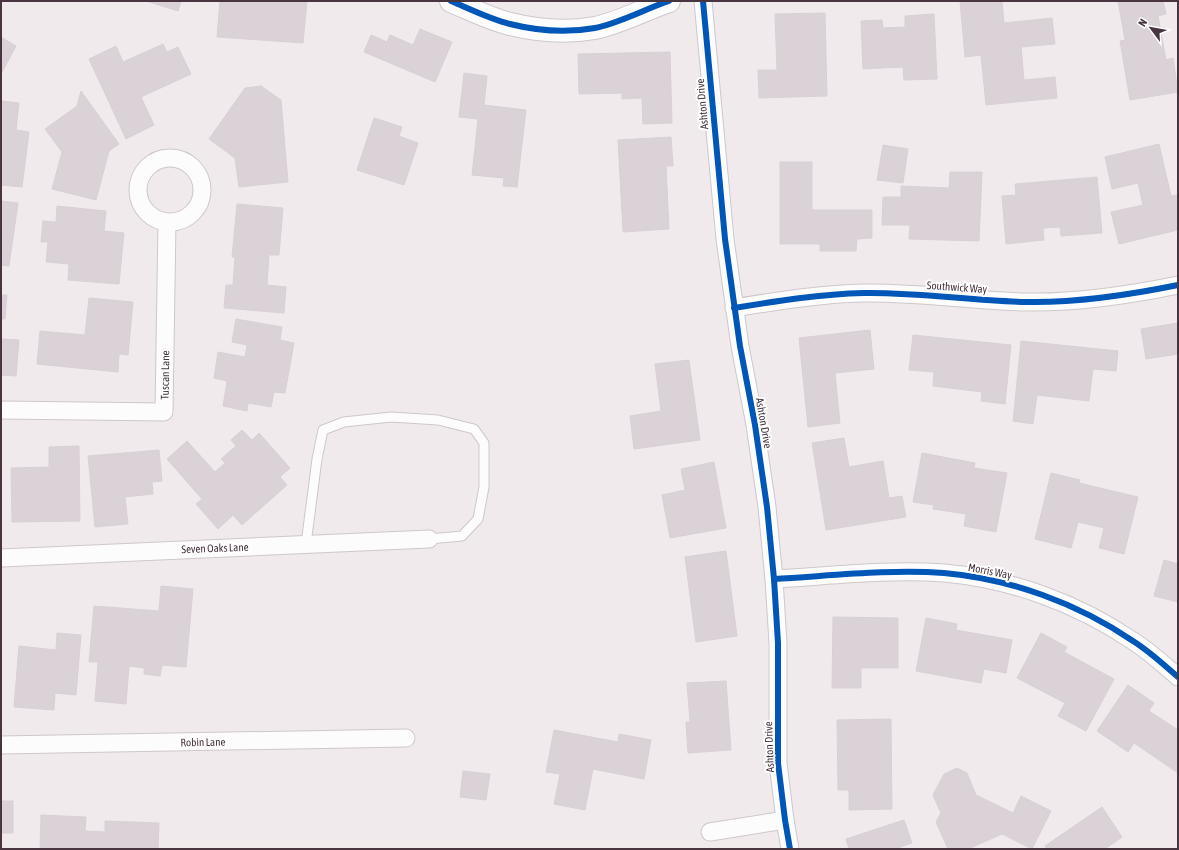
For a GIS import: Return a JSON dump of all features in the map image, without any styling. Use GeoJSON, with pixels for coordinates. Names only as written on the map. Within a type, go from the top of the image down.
{"type":"FeatureCollection","features":[{"type":"Feature","properties":{"kind":"street"},"geometry":{"type":"LineString","coordinates":[[451,1],[509,24],[543,30],[560,31],[594,28],[669,1]]}},
{"type":"Feature","properties":{"kind":"street","name":"Ashton Drive"},"geometry":{"type":"LineString","coordinates":[[703,1],[724,239],[734,308],[764,484],[774,579],[778,643],[778,763],[790,849]]}},
{"type":"Feature","properties":{"kind":"street","name":"Tuscan Lane"},"geometry":{"type":"LineString","coordinates":[[1,410],[164,412],[167,222]]}},
{"type":"Feature","properties":{"kind":"street","name":"Southwick Way"},"geometry":{"type":"LineString","coordinates":[[734,308],[815,296],[864,293],[913,294],[1027,302],[1071,301],[1136,294],[1178,285]]}},
{"type":"Feature","properties":{"kind":"street","name":"Seven Oaks Lane"},"geometry":{"type":"LineString","coordinates":[[1,558],[429,539]]}},
{"type":"Feature","properties":{"kind":"street","name":"Morris Way"},"geometry":{"type":"LineString","coordinates":[[774,579],[903,572],[944,574],[984,579],[1024,589],[1062,602],[1099,620],[1134,641],[1178,677]]}},
{"type":"Feature","properties":{"kind":"street","name":"Robin Lane"},"geometry":{"type":"LineString","coordinates":[[1,745],[406,738]]}},
{"type":"Feature","properties":{"kind":"street"},"geometry":{"type":"LineString","coordinates":[[710,832],[785,820]]}},
{"type":"Feature","properties":{"kind":"lane"},"geometry":{"type":"LineString","coordinates":[[306,544],[317,459],[323,430],[344,422],[391,417],[438,420],[474,429],[484,443],[484,487],[478,519],[462,536],[429,539]]}},
{"type":"Feature","properties":{"kind":"building"},"geometry":{"type":"Polygon","coordinates":[[[146,1],[181,1],[178,11],[146,1]]]}},
{"type":"Feature","properties":{"kind":"building"},"geometry":{"type":"Polygon","coordinates":[[[220,1],[307,1],[303,43],[217,37],[220,1]]]}},
{"type":"Feature","properties":{"kind":"building"},"geometry":{"type":"Polygon","coordinates":[[[960,1],[1002,1],[1004,23],[1052,18],[1055,44],[1021,47],[1024,80],[1055,77],[1057,98],[986,105],[981,55],[965,57],[960,1]]]}},
{"type":"Feature","properties":{"kind":"building"},"geometry":{"type":"Polygon","coordinates":[[[1118,1],[1163,1],[1166,14],[1158,16],[1166,60],[1173,58],[1178,92],[1130,100],[1120,41],[1125,40],[1118,1]]]}},
{"type":"Feature","properties":{"kind":"building"},"geometry":{"type":"Polygon","coordinates":[[[825,13],[827,96],[759,98],[758,70],[777,70],[775,14],[825,13]]]}},
{"type":"Feature","properties":{"kind":"building"},"geometry":{"type":"Polygon","coordinates":[[[934,14],[937,79],[904,80],[903,67],[863,69],[861,21],[882,20],[883,28],[905,27],[905,16],[934,14]]]}},
{"type":"Feature","properties":{"kind":"building"},"geometry":{"type":"Polygon","coordinates":[[[420,29],[452,42],[435,82],[364,52],[371,35],[387,42],[390,35],[413,45],[420,29]]]}},
{"type":"Feature","properties":{"kind":"building"},"geometry":{"type":"Polygon","coordinates":[[[1,37],[16,46],[1,74],[1,37]]]}},
{"type":"Feature","properties":{"kind":"building"},"geometry":{"type":"Polygon","coordinates":[[[163,44],[167,52],[178,47],[191,74],[141,97],[154,125],[126,139],[89,59],[116,46],[123,62],[163,44]]]}},
{"type":"Feature","properties":{"kind":"building"},"geometry":{"type":"Polygon","coordinates":[[[670,52],[672,123],[643,124],[642,98],[622,99],[622,93],[579,94],[578,54],[670,52]]]}},
{"type":"Feature","properties":{"kind":"building"},"geometry":{"type":"Polygon","coordinates":[[[464,73],[487,76],[484,105],[526,110],[517,187],[503,186],[504,178],[472,175],[478,119],[459,117],[464,73]]]}},
{"type":"Feature","properties":{"kind":"building"},"geometry":{"type":"Polygon","coordinates":[[[261,86],[281,100],[288,182],[239,187],[235,158],[209,139],[245,88],[261,86]]]}},
{"type":"Feature","properties":{"kind":"building"},"geometry":{"type":"Polygon","coordinates":[[[81,91],[119,144],[109,151],[96,200],[52,189],[62,152],[45,129],[77,106],[81,91]]]}},
{"type":"Feature","properties":{"kind":"building"},"geometry":{"type":"Polygon","coordinates":[[[1,101],[19,103],[16,130],[29,132],[22,187],[1,185],[1,101]]]}},
{"type":"Feature","properties":{"kind":"building"},"geometry":{"type":"Polygon","coordinates":[[[374,118],[402,127],[399,136],[418,143],[404,185],[357,170],[374,118]]]}},
{"type":"Feature","properties":{"kind":"building"},"geometry":{"type":"Polygon","coordinates":[[[671,137],[673,166],[666,166],[669,229],[623,232],[618,140],[671,137]]]}},
{"type":"Feature","properties":{"kind":"building"},"geometry":{"type":"Polygon","coordinates":[[[1159,144],[1171,196],[1178,195],[1178,230],[1119,244],[1111,212],[1143,205],[1138,183],[1112,189],[1105,157],[1159,144]]]}},
{"type":"Feature","properties":{"kind":"building"},"geometry":{"type":"Polygon","coordinates":[[[883,145],[908,149],[903,183],[877,180],[883,145]]]}},
{"type":"Feature","properties":{"kind":"building"},"geometry":{"type":"Polygon","coordinates":[[[780,162],[812,162],[812,210],[872,210],[872,238],[857,239],[856,251],[820,251],[820,244],[780,244],[780,162]]]}},
{"type":"Feature","properties":{"kind":"building"},"geometry":{"type":"Polygon","coordinates":[[[950,172],[982,172],[979,241],[909,239],[910,225],[882,225],[883,197],[901,197],[901,186],[949,188],[950,172]]]}},
{"type":"Feature","properties":{"kind":"building"},"geometry":{"type":"Polygon","coordinates":[[[1097,177],[1102,233],[1061,236],[1060,227],[1043,228],[1044,240],[1006,244],[1002,196],[1016,195],[1015,184],[1097,177]]]}},
{"type":"Feature","properties":{"kind":"building"},"geometry":{"type":"Polygon","coordinates":[[[1,201],[18,203],[9,266],[1,265],[1,201]]]}},
{"type":"Feature","properties":{"kind":"building"},"geometry":{"type":"Polygon","coordinates":[[[237,204],[283,208],[279,255],[269,255],[267,285],[286,287],[284,313],[224,308],[226,285],[233,285],[235,257],[232,257],[237,204]]]}},
{"type":"Feature","properties":{"kind":"building"},"geometry":{"type":"Polygon","coordinates":[[[57,206],[106,211],[104,231],[124,233],[119,284],[68,280],[69,264],[46,262],[48,242],[41,242],[43,221],[56,222],[57,206]]]}},
{"type":"Feature","properties":{"kind":"building"},"geometry":{"type":"Polygon","coordinates":[[[1,295],[7,295],[5,319],[1,319],[1,295]]]}},
{"type":"Feature","properties":{"kind":"building"},"geometry":{"type":"Polygon","coordinates":[[[89,298],[133,302],[128,355],[119,354],[118,372],[37,364],[40,331],[85,335],[89,298]]]}},
{"type":"Feature","properties":{"kind":"building"},"geometry":{"type":"Polygon","coordinates":[[[236,319],[282,327],[280,340],[294,343],[285,393],[274,392],[271,407],[248,403],[247,411],[223,406],[227,381],[214,378],[218,352],[245,357],[247,345],[232,342],[236,319]]]}},
{"type":"Feature","properties":{"kind":"building"},"geometry":{"type":"Polygon","coordinates":[[[1178,323],[1178,354],[1146,359],[1141,329],[1178,323]]]}},
{"type":"Feature","properties":{"kind":"building"},"geometry":{"type":"Polygon","coordinates":[[[870,330],[874,369],[835,373],[840,423],[808,427],[799,338],[870,330]]]}},
{"type":"Feature","properties":{"kind":"building"},"geometry":{"type":"Polygon","coordinates":[[[913,335],[1011,345],[1005,404],[981,401],[982,392],[933,386],[934,372],[909,370],[913,335]]]}},
{"type":"Feature","properties":{"kind":"building"},"geometry":{"type":"Polygon","coordinates":[[[1,339],[19,340],[16,376],[1,375],[1,339]]]}},
{"type":"Feature","properties":{"kind":"building"},"geometry":{"type":"Polygon","coordinates":[[[1021,341],[1118,351],[1116,371],[1093,369],[1089,401],[1037,395],[1033,424],[1013,421],[1021,341]]]}},
{"type":"Feature","properties":{"kind":"building"},"geometry":{"type":"Polygon","coordinates":[[[689,360],[700,440],[634,449],[630,416],[661,411],[655,364],[689,360]]]}},
{"type":"Feature","properties":{"kind":"building"},"geometry":{"type":"Polygon","coordinates":[[[242,430],[252,440],[259,433],[290,468],[280,477],[287,485],[242,525],[233,515],[218,529],[196,504],[202,499],[167,459],[187,441],[215,472],[225,463],[221,459],[236,446],[231,440],[242,430]]]}},
{"type":"Feature","properties":{"kind":"building"},"geometry":{"type":"Polygon","coordinates":[[[844,438],[849,467],[883,461],[889,498],[902,496],[906,517],[826,530],[812,443],[844,438]]]}},
{"type":"Feature","properties":{"kind":"building"},"geometry":{"type":"Polygon","coordinates":[[[79,446],[80,521],[12,522],[11,468],[49,467],[49,447],[79,446]]]}},
{"type":"Feature","properties":{"kind":"building"},"geometry":{"type":"Polygon","coordinates":[[[159,450],[162,481],[152,482],[153,494],[125,497],[128,524],[95,527],[88,456],[159,450]]]}},
{"type":"Feature","properties":{"kind":"building"},"geometry":{"type":"Polygon","coordinates":[[[922,453],[975,463],[974,468],[1007,473],[996,532],[964,526],[966,514],[933,509],[934,505],[913,502],[922,453]]]}},
{"type":"Feature","properties":{"kind":"building"},"geometry":{"type":"Polygon","coordinates":[[[714,462],[726,528],[670,538],[662,495],[685,490],[681,469],[714,462]]]}},
{"type":"Feature","properties":{"kind":"building"},"geometry":{"type":"Polygon","coordinates":[[[1051,473],[1080,480],[1079,483],[1138,497],[1124,554],[1099,548],[1104,528],[1078,522],[1071,548],[1035,539],[1051,473]]]}},
{"type":"Feature","properties":{"kind":"building"},"geometry":{"type":"Polygon","coordinates":[[[726,551],[737,636],[696,642],[685,557],[726,551]]]}},
{"type":"Feature","properties":{"kind":"building"},"geometry":{"type":"Polygon","coordinates":[[[1164,560],[1178,564],[1178,602],[1154,596],[1164,560]]]}},
{"type":"Feature","properties":{"kind":"building"},"geometry":{"type":"Polygon","coordinates":[[[161,586],[193,589],[186,667],[162,665],[160,676],[144,674],[144,668],[129,666],[126,704],[95,701],[98,662],[89,662],[94,606],[159,611],[161,586]]]}},
{"type":"Feature","properties":{"kind":"building"},"geometry":{"type":"Polygon","coordinates":[[[833,617],[898,618],[898,668],[861,668],[861,688],[832,688],[833,617]]]}},
{"type":"Feature","properties":{"kind":"building"},"geometry":{"type":"Polygon","coordinates":[[[926,618],[957,624],[956,630],[1012,640],[1006,673],[984,669],[981,683],[916,671],[926,618]]]}},
{"type":"Feature","properties":{"kind":"building"},"geometry":{"type":"Polygon","coordinates":[[[57,633],[81,635],[76,695],[55,693],[54,710],[14,707],[19,646],[56,650],[57,633]]]}},
{"type":"Feature","properties":{"kind":"building"},"geometry":{"type":"Polygon","coordinates":[[[1041,633],[1067,647],[1064,652],[1114,679],[1086,731],[1058,716],[1065,703],[1017,678],[1041,633]]]}},
{"type":"Feature","properties":{"kind":"building"},"geometry":{"type":"Polygon","coordinates":[[[726,681],[731,750],[688,753],[686,722],[690,722],[687,683],[726,681]]]}},
{"type":"Feature","properties":{"kind":"building"},"geometry":{"type":"Polygon","coordinates":[[[1128,685],[1154,703],[1149,711],[1178,730],[1178,773],[1134,743],[1128,752],[1097,731],[1128,685]]]}},
{"type":"Feature","properties":{"kind":"building"},"geometry":{"type":"Polygon","coordinates":[[[891,719],[892,809],[849,810],[849,790],[838,790],[837,720],[891,719]]]}},
{"type":"Feature","properties":{"kind":"building"},"geometry":{"type":"Polygon","coordinates":[[[554,730],[618,742],[619,734],[651,740],[644,779],[593,769],[585,810],[554,804],[560,774],[546,772],[554,730]]]}},
{"type":"Feature","properties":{"kind":"building"},"geometry":{"type":"Polygon","coordinates":[[[957,768],[967,773],[976,795],[1013,813],[1021,796],[1051,811],[1032,849],[1002,834],[968,849],[948,849],[936,822],[941,813],[933,795],[944,774],[957,768]]]}},
{"type":"Feature","properties":{"kind":"building"},"geometry":{"type":"Polygon","coordinates":[[[463,771],[490,774],[486,800],[460,797],[463,771]]]}},
{"type":"Feature","properties":{"kind":"building"},"geometry":{"type":"Polygon","coordinates":[[[1,801],[13,801],[13,833],[1,833],[1,801]]]}},
{"type":"Feature","properties":{"kind":"building"},"geometry":{"type":"Polygon","coordinates":[[[1102,807],[1122,837],[1105,849],[1047,849],[1045,846],[1102,807]]]}},
{"type":"Feature","properties":{"kind":"building"},"geometry":{"type":"Polygon","coordinates":[[[41,815],[86,817],[85,831],[105,832],[105,821],[159,823],[158,849],[40,849],[41,815]]]}},
{"type":"Feature","properties":{"kind":"building"},"geometry":{"type":"Polygon","coordinates":[[[904,820],[912,843],[900,847],[901,849],[849,849],[846,839],[904,820]]]}},
{"type":"Feature","properties":{"kind":"cycle path"},"geometry":{"type":"LineString","coordinates":[[451,1],[488,17],[510,24],[542,30],[563,31],[584,30],[604,26],[669,1]]}},
{"type":"Feature","properties":{"kind":"cycle path"},"geometry":{"type":"LineString","coordinates":[[703,1],[725,239],[740,346],[755,425],[767,507],[778,643],[778,763],[790,849]]}},
{"type":"Feature","properties":{"kind":"cycle path"},"geometry":{"type":"LineString","coordinates":[[734,308],[815,296],[864,293],[1046,302],[1084,300],[1178,285]]}},
{"type":"Feature","properties":{"kind":"cycle path"},"geometry":{"type":"LineString","coordinates":[[774,579],[859,573],[923,572],[969,576],[994,581],[1043,595],[1089,615],[1112,627],[1139,645],[1178,677]]}}]}
